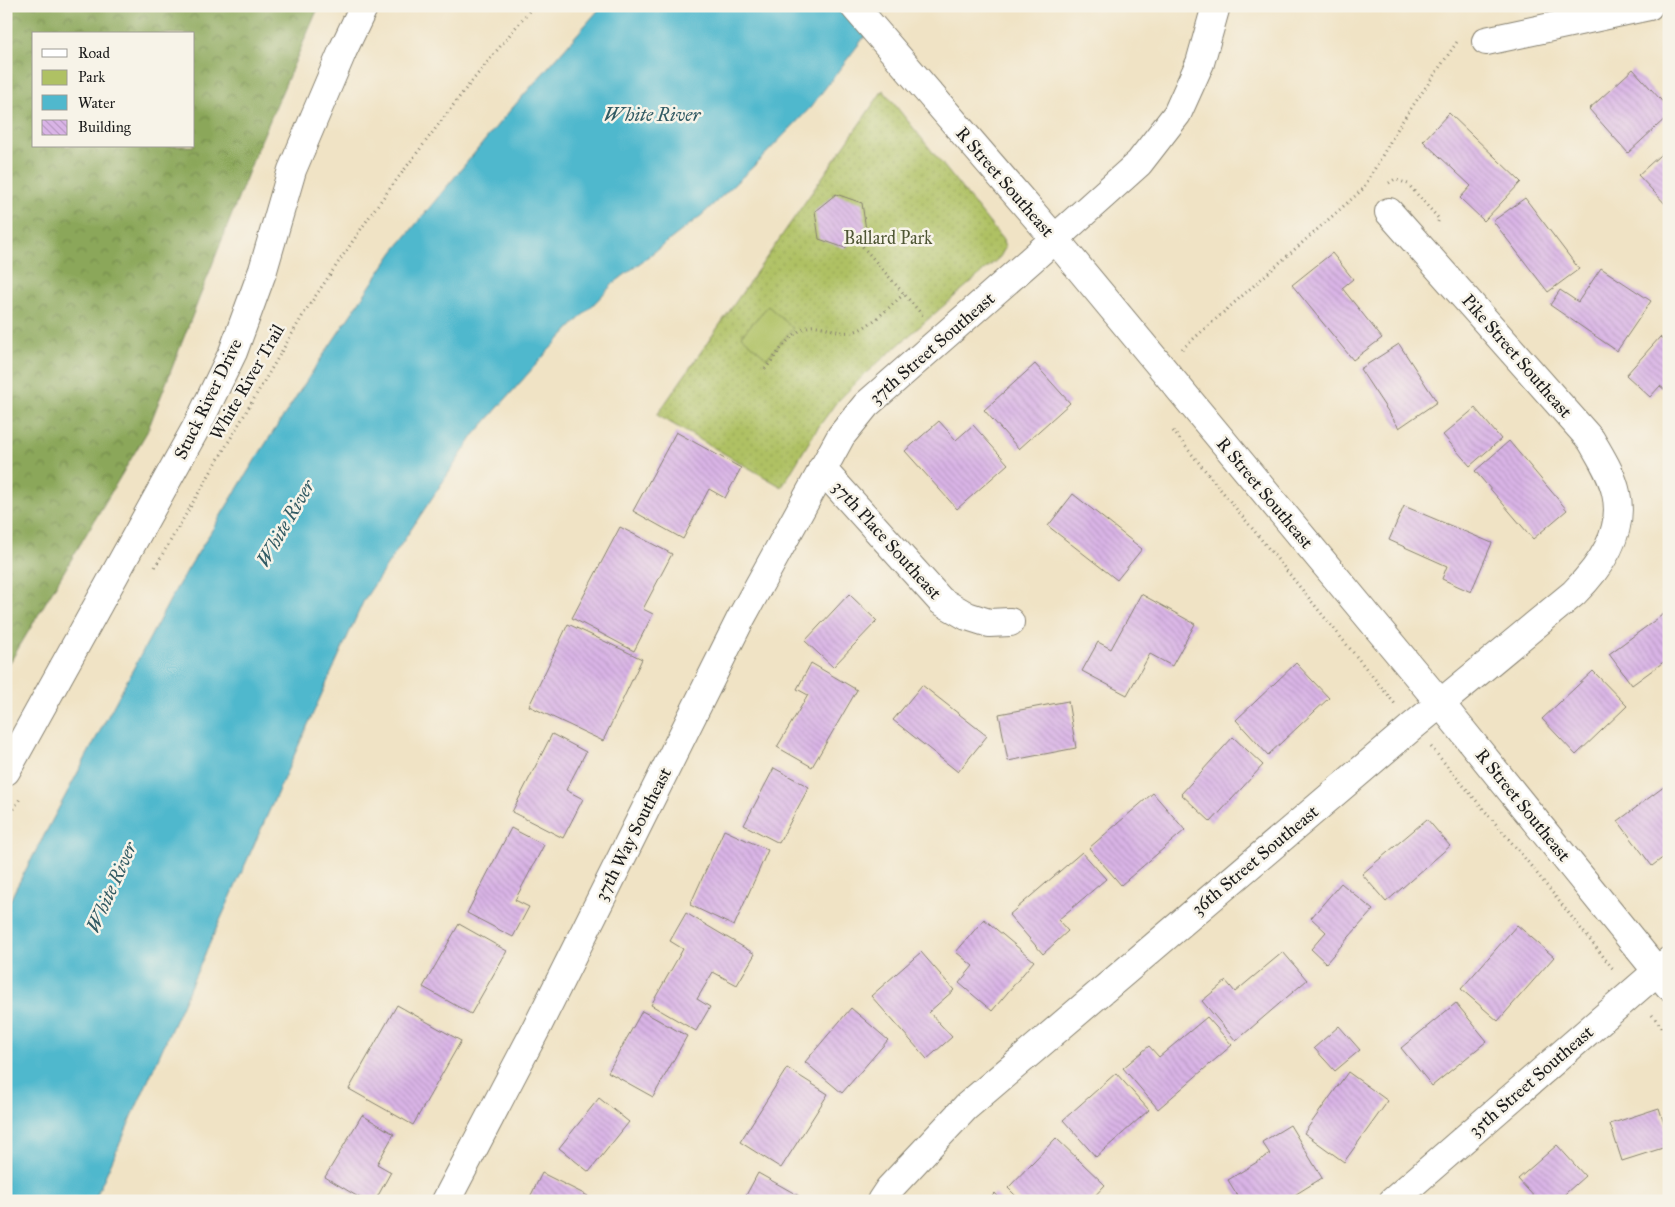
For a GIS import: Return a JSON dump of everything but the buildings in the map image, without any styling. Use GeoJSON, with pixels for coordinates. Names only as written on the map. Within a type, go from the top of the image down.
{"type":"FeatureCollection","features":[{"type":"Feature","properties":{"kind":"street","name":"Stuck River Drive"},"geometry":{"type":"LineString","coordinates":[[6,772],[197,426],[233,352],[263,270],[292,170],[343,50],[364,6]]}},
{"type":"Feature","properties":{"kind":"street","name":"R Street Southeast"},"geometry":{"type":"LineString","coordinates":[[854,6],[933,100],[1055,239],[1665,973]]}},
{"type":"Feature","properties":{"kind":"street","name":"37th Street Southeast"},"geometry":{"type":"LineString","coordinates":[[822,469],[841,436],[866,405],[1139,163],[1177,114],[1200,63],[1216,6]]}},
{"type":"Feature","properties":{"kind":"street"},"geometry":{"type":"LineString","coordinates":[[1486,41],[1649,6]]}},
{"type":"Feature","properties":{"kind":"street","name":"Pike Street Southeast"},"geometry":{"type":"LineString","coordinates":[[1389,212],[1591,440],[1605,464],[1616,493],[1617,516]]}},
{"type":"Feature","properties":{"kind":"street","name":"37th Place Southeast"},"geometry":{"type":"LineString","coordinates":[[822,469],[941,601],[966,616],[989,623],[1010,622]]}},
{"type":"Feature","properties":{"kind":"street","name":"37th Way Southeast"},"geometry":{"type":"LineString","coordinates":[[446,1201],[539,1022],[740,620],[822,469]]}},
{"type":"Feature","properties":{"kind":"street","name":"36th Street Southeast"},"geometry":{"type":"LineString","coordinates":[[881,1201],[888,1189],[966,1107],[1440,703],[1530,630],[1585,582],[1596,570],[1614,536],[1617,516]]}},
{"type":"Feature","properties":{"kind":"street","name":"35th Street Southeast"},"geometry":{"type":"LineString","coordinates":[[1393,1201],[1633,992],[1665,973]]}},
{"type":"Feature","properties":{"kind":"path","name":"White River Trail"},"geometry":{"type":"LineString","coordinates":[[155,567],[317,294],[376,206],[531,7]]}},
{"type":"Feature","properties":{"kind":"path"},"geometry":{"type":"LineString","coordinates":[[1162,368],[1363,189],[1401,122],[1462,35],[1486,41]]}},
{"type":"Feature","properties":{"kind":"path"},"geometry":{"type":"LineString","coordinates":[[856,239],[943,338]]}},
{"type":"Feature","properties":{"kind":"path"},"geometry":{"type":"LineString","coordinates":[[765,370],[797,331],[808,326],[816,326],[841,332],[850,333],[857,331],[867,326],[904,294]]}},
{"type":"Feature","properties":{"kind":"path"},"geometry":{"type":"LineString","coordinates":[[1169,426],[1669,1036]]}},
{"type":"Feature","properties":{"kind":"path"},"geometry":{"type":"LineString","coordinates":[[6,822],[21,797]]}},
{"type":"Feature","properties":{"kind":"green space"},"geometry":{"type":"Polygon","coordinates":[[[6,6],[319,6],[257,150],[147,432],[6,669],[6,6]]]}},
{"type":"Feature","properties":{"kind":"green space","name":"Ballard Park"},"geometry":{"type":"Polygon","coordinates":[[[883,90],[1003,240],[1005,248],[1000,257],[866,373],[835,404],[815,432],[782,487],[657,415],[883,90]]]}},
{"type":"Feature","properties":{"kind":"green space"},"geometry":{"type":"Polygon","coordinates":[[[768,306],[793,328],[767,358],[741,336],[768,306]]]}},
{"type":"Feature","properties":{"kind":"water","name":"White River"},"geometry":{"type":"Polygon","coordinates":[[[602,6],[888,6],[810,108],[757,163],[702,215],[614,283],[548,351],[474,435],[364,600],[94,1201],[6,1201],[6,909],[16,888],[177,587],[255,460],[320,360],[393,252],[500,122],[602,6]]]}}]}
